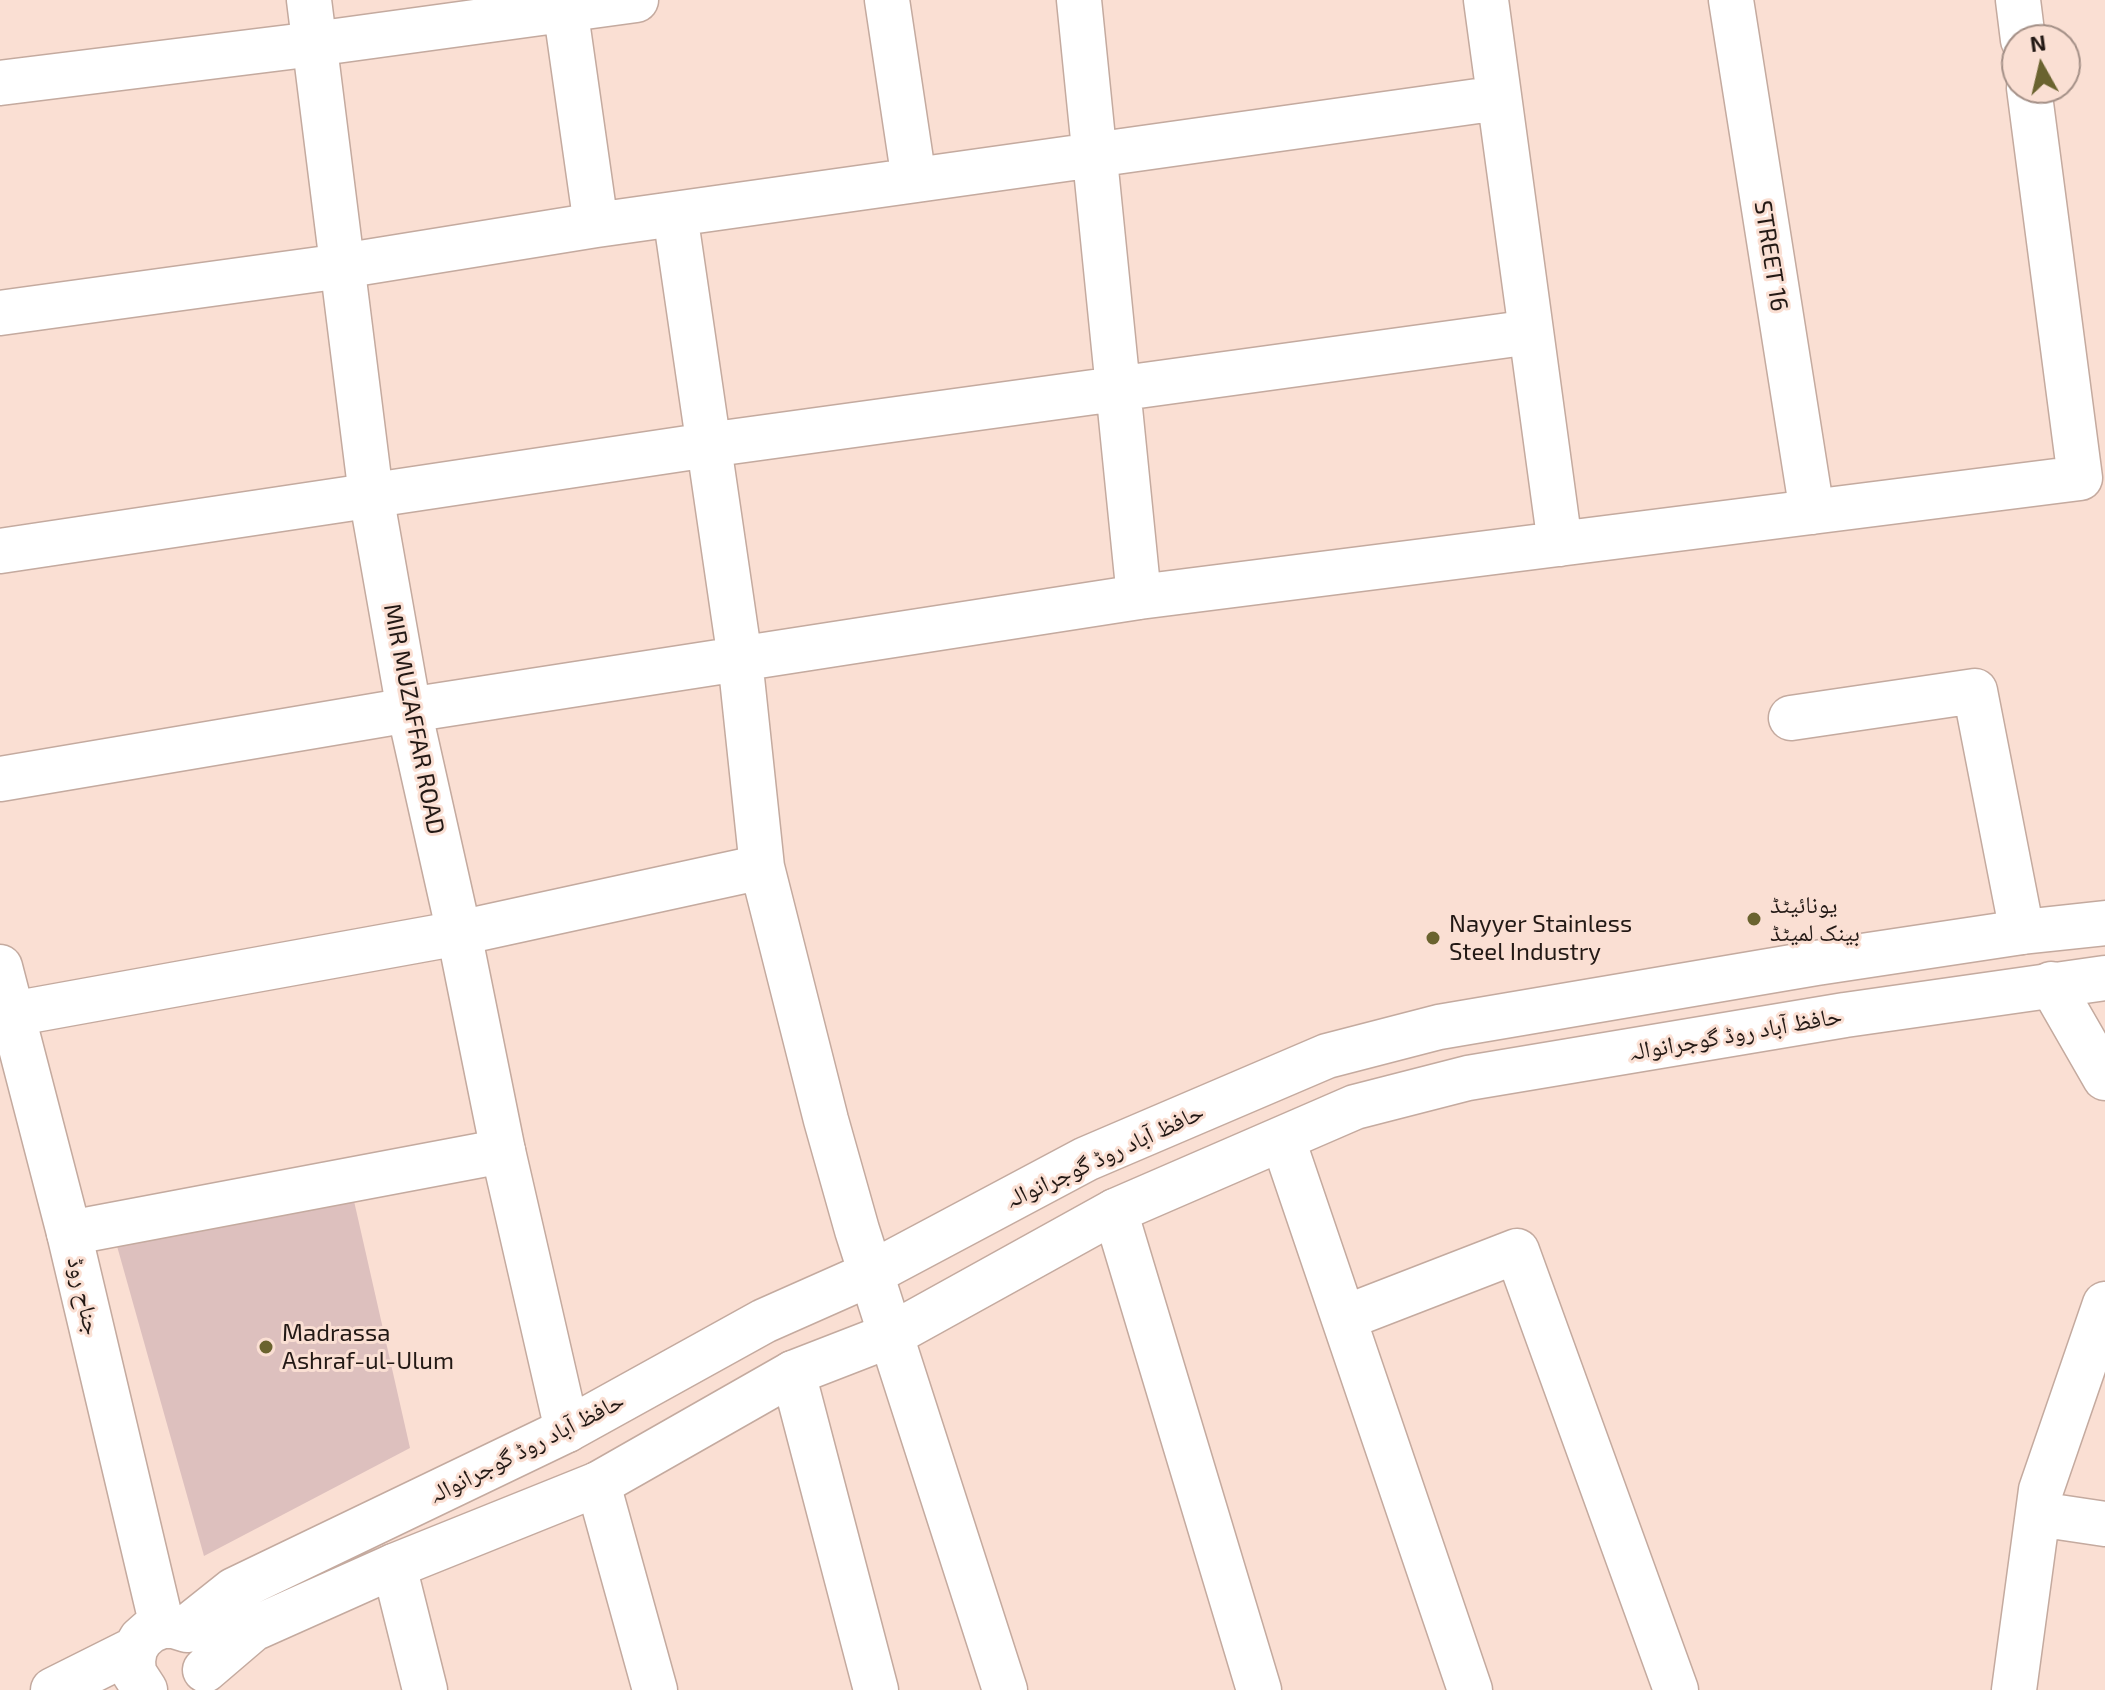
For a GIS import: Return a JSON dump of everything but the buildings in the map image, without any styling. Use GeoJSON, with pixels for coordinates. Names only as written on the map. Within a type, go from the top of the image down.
{"type":"FeatureCollection","features":[{"type":"Feature","properties":{"kind":"street","name":"MIR MUZAFFAR ROAD"},"geometry":{"type":"LineString","coordinates":[[309,0],[371,495],[409,710],[459,933],[503,1151],[567,1430]]}},
{"type":"Feature","properties":{"kind":"street"},"geometry":{"type":"LineString","coordinates":[[0,83],[314,44],[565,4],[636,0]]}},
{"type":"Feature","properties":{"kind":"street"},"geometry":{"type":"LineString","coordinates":[[887,0],[914,180]]}},
{"type":"Feature","properties":{"kind":"street"},"geometry":{"type":"LineString","coordinates":[[1079,0],[1139,597]]}},
{"type":"Feature","properties":{"kind":"street"},"geometry":{"type":"LineString","coordinates":[[1486,0],[1560,544]]}},
{"type":"Feature","properties":{"kind":"street","name":"STREET 16"},"geometry":{"type":"LineString","coordinates":[[1731,0],[1812,512]]}},
{"type":"Feature","properties":{"kind":"street"},"geometry":{"type":"LineString","coordinates":[[2018,0],[2021,24]]}},
{"type":"Feature","properties":{"kind":"street"},"geometry":{"type":"LineString","coordinates":[[565,4],[596,225]]}},
{"type":"Feature","properties":{"kind":"street"},"geometry":{"type":"LineString","coordinates":[[0,313],[342,266],[596,225],[1499,98]]}},
{"type":"Feature","properties":{"kind":"street"},"geometry":{"type":"LineString","coordinates":[[0,779],[409,710],[1139,597],[2080,478],[2031,104]]}},
{"type":"Feature","properties":{"kind":"street"},"geometry":{"type":"LineString","coordinates":[[675,214],[740,659],[762,867],[826,1120],[995,1688]]}},
{"type":"Feature","properties":{"kind":"street"},"geometry":{"type":"LineString","coordinates":[[0,551],[708,445],[1531,332]]}},
{"type":"Feature","properties":{"kind":"street"},"geometry":{"type":"LineString","coordinates":[[1791,718],[1975,691],[2022,932]]}},
{"type":"Feature","properties":{"kind":"street"},"geometry":{"type":"LineString","coordinates":[[12,1014],[459,933],[762,867]]}},
{"type":"Feature","properties":{"kind":"street","name":"حافظ آباد روڈ گوجرانوالہ"},"geometry":{"type":"LineString","coordinates":[[53,1690],[157,1649],[234,1590],[567,1430],[764,1321],[870,1274],[1086,1159],[1327,1056],[1439,1027],[1816,963],[2022,932],[2105,923]]}},
{"type":"Feature","properties":{"kind":"street","name":"جناح روڈ"},"geometry":{"type":"LineString","coordinates":[[0,967],[69,1233],[157,1649],[195,1636],[202,1646],[199,1680]]}},
{"type":"Feature","properties":{"kind":"street","name":"حافظ آباد روڈ گوجرانوالہ"},"geometry":{"type":"LineString","coordinates":[[199,1680],[253,1629],[394,1566],[598,1484],[793,1373],[891,1335],[1115,1211],[1355,1107],[1468,1078],[1845,1015],[2105,978]]}},
{"type":"Feature","properties":{"kind":"street"},"geometry":{"type":"LineString","coordinates":[[2051,984],[2105,1078]]}},
{"type":"Feature","properties":{"kind":"street"},"geometry":{"type":"LineString","coordinates":[[1283,1140],[1470,1690]]}},
{"type":"Feature","properties":{"kind":"street"},"geometry":{"type":"LineString","coordinates":[[69,1233],[503,1151]]}},
{"type":"Feature","properties":{"kind":"street"},"geometry":{"type":"LineString","coordinates":[[1115,1211],[1259,1690]]}},
{"type":"Feature","properties":{"kind":"street"},"geometry":{"type":"LineString","coordinates":[[1344,1318],[1517,1251],[1676,1690]]}},
{"type":"Feature","properties":{"kind":"street"},"geometry":{"type":"LineString","coordinates":[[2014,1690],[2041,1490],[2105,1304]]}},
{"type":"Feature","properties":{"kind":"street"},"geometry":{"type":"LineString","coordinates":[[793,1373],[876,1690]]}},
{"type":"Feature","properties":{"kind":"street"},"geometry":{"type":"LineString","coordinates":[[598,1484],[655,1690]]}},
{"type":"Feature","properties":{"kind":"street"},"geometry":{"type":"LineString","coordinates":[[2038,1514],[2105,1524]]}},
{"type":"Feature","properties":{"kind":"street"},"geometry":{"type":"LineString","coordinates":[[394,1566],[425,1690]]}},
{"type":"Feature","properties":{"kind":"place","name":"یونائیٹڈ بینک لمیٹڈ"},"geometry":{"type":"Point","coordinates":[1754,919]}},
{"type":"Feature","properties":{"kind":"place","name":"Nayyer Stainless Steel Industry"},"geometry":{"type":"Point","coordinates":[1433,938]}},
{"type":"Feature","properties":{"kind":"place","name":"Madrassa Ashraf-ul-Ulum"},"geometry":{"type":"Point","coordinates":[266,1347]}}]}
